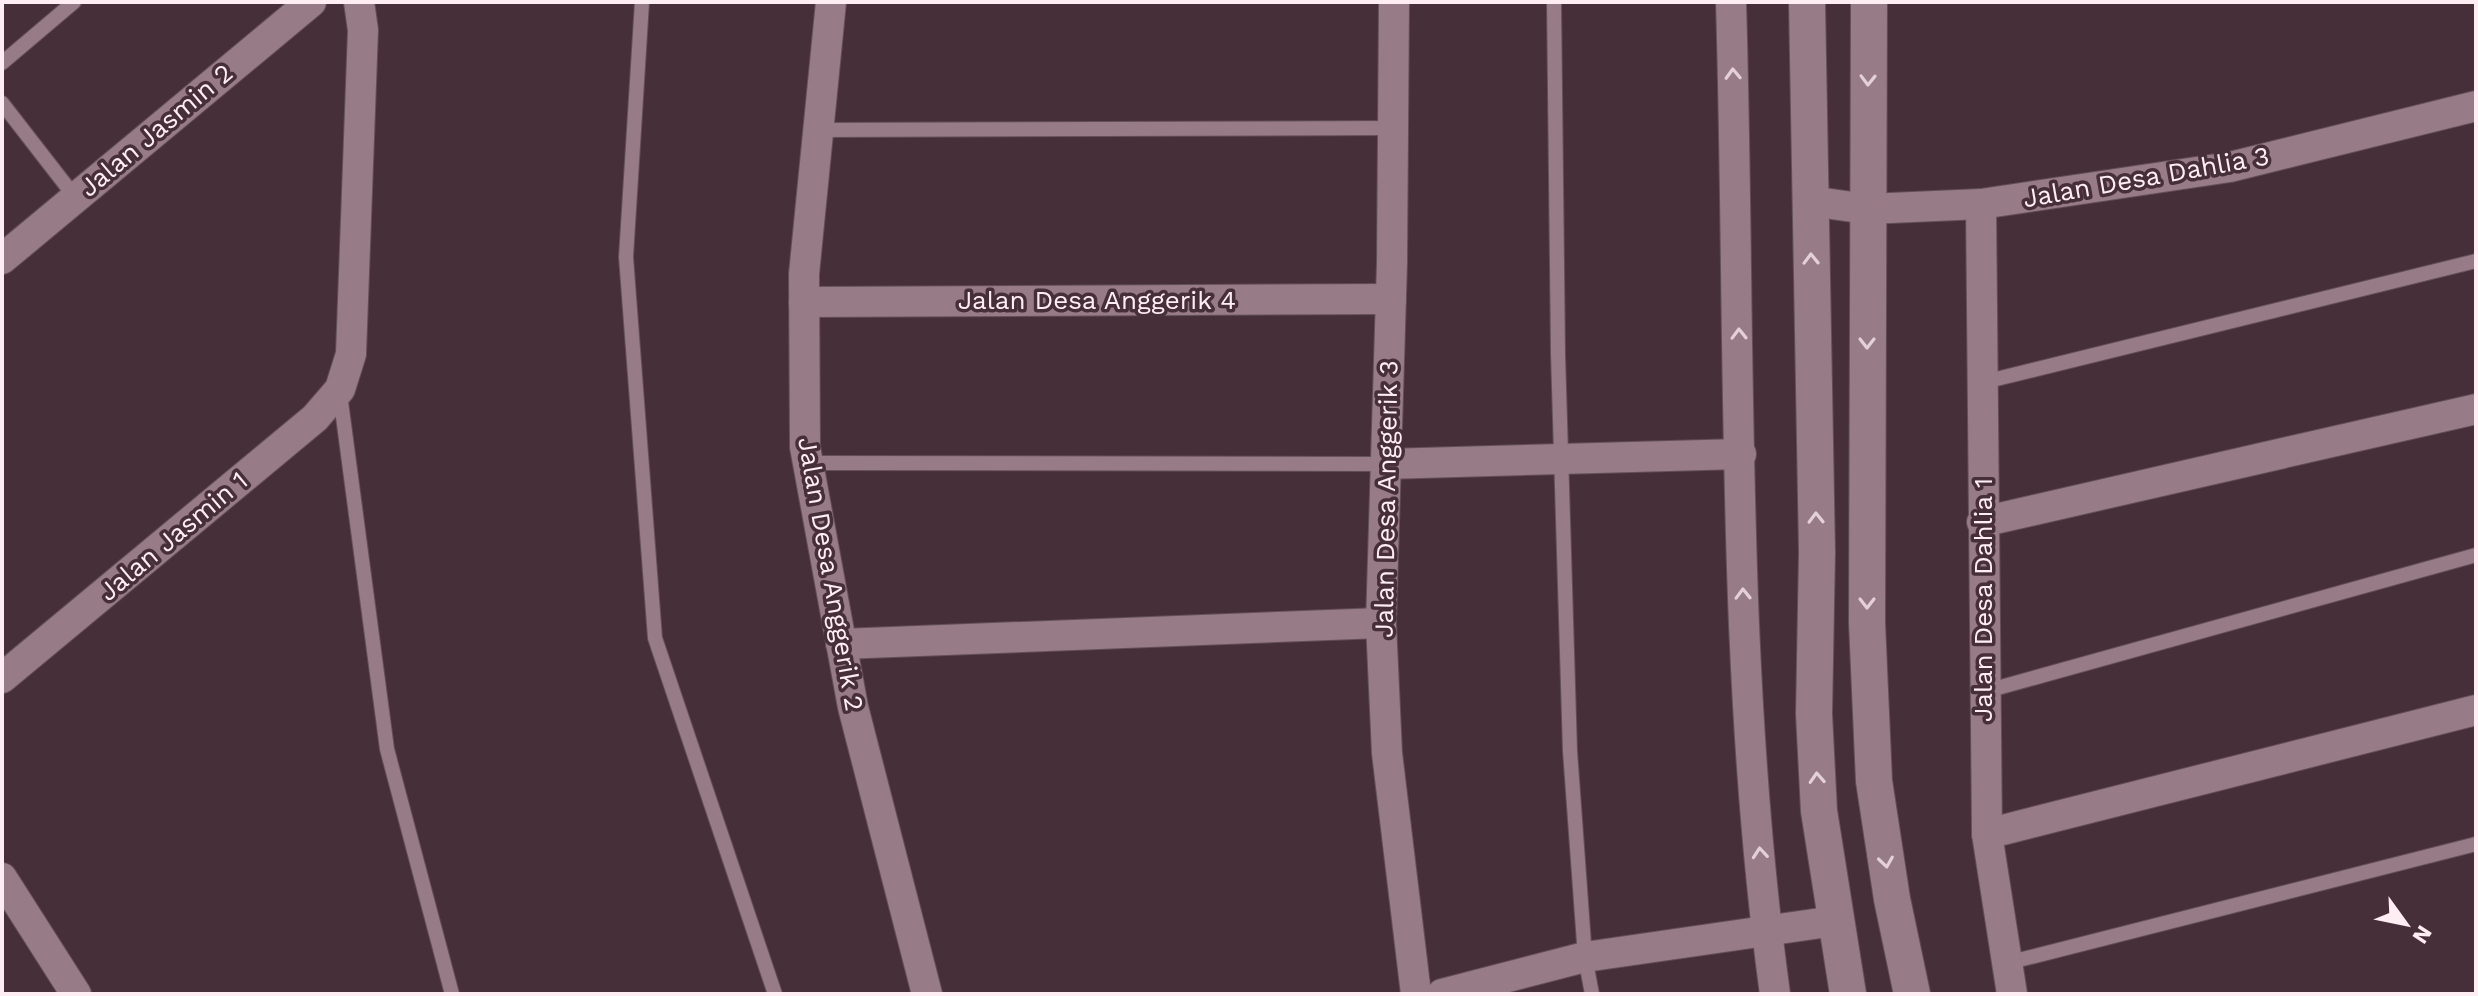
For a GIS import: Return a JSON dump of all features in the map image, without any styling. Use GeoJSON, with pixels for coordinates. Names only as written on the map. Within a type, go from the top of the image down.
{"type":"FeatureCollection","features":[{"type":"Feature","properties":{"kind":"street","name":"Jalan Jasmin 2"},"geometry":{"type":"LineString","coordinates":[[2,259],[311,2]]}},
{"type":"Feature","properties":{"kind":"street"},"geometry":{"type":"LineString","coordinates":[[340,389],[351,354],[363,30],[359,2]]}},
{"type":"Feature","properties":{"kind":"street","name":"Jalan Desa Anggerik 2"},"geometry":{"type":"LineString","coordinates":[[831,2],[804,302],[808,463],[853,707],[927,994]]}},
{"type":"Feature","properties":{"kind":"street","name":"Jalan Desa Anggerik 3"},"geometry":{"type":"LineString","coordinates":[[1394,2],[1391,299],[1381,623],[1387,753],[1416,994]]}},
{"type":"Feature","properties":{"kind":"street"},"geometry":{"type":"LineString","coordinates":[[1731,2],[1744,656],[1766,931],[1775,994]]}},
{"type":"Feature","properties":{"kind":"street"},"geometry":{"type":"LineString","coordinates":[[1807,2],[1817,552],[1814,714],[1819,811],[1848,994]]}},
{"type":"Feature","properties":{"kind":"street"},"geometry":{"type":"LineString","coordinates":[[1869,2],[1867,623],[1874,781],[1892,899],[1912,994]]}},
{"type":"Feature","properties":{"kind":"street","name":"Jalan Desa Dahlia 3"},"geometry":{"type":"LineString","coordinates":[[1810,201],[1867,209],[1981,204],[2230,167],[2476,106]]}},
{"type":"Feature","properties":{"kind":"street","name":"Jalan Desa Dahlia 1"},"geometry":{"type":"LineString","coordinates":[[1981,204],[1983,692],[1987,834],[2012,994]]}},
{"type":"Feature","properties":{"kind":"street","name":"Jalan Desa Anggerik 4"},"geometry":{"type":"LineString","coordinates":[[804,302],[1391,299]]}},
{"type":"Feature","properties":{"kind":"street","name":"Jalan Jasmin 1"},"geometry":{"type":"LineString","coordinates":[[2,678],[315,418],[340,389]]}},
{"type":"Feature","properties":{"kind":"street"},"geometry":{"type":"LineString","coordinates":[[1982,522],[2476,409]]}},
{"type":"Feature","properties":{"kind":"street"},"geometry":{"type":"LineString","coordinates":[[1385,464],[1741,454]]}},
{"type":"Feature","properties":{"kind":"street"},"geometry":{"type":"LineString","coordinates":[[841,644],[1381,623]]}},
{"type":"Feature","properties":{"kind":"street"},"geometry":{"type":"LineString","coordinates":[[1987,834],[2476,710]]}},
{"type":"Feature","properties":{"kind":"street"},"geometry":{"type":"LineString","coordinates":[[2,878],[76,994]]}},
{"type":"Feature","properties":{"kind":"street"},"geometry":{"type":"LineString","coordinates":[[1442,994],[1585,957],[1835,921]]}},
{"type":"Feature","properties":{"kind":"lane"},"geometry":{"type":"LineString","coordinates":[[2,63],[74,2]]}},
{"type":"Feature","properties":{"kind":"lane"},"geometry":{"type":"LineString","coordinates":[[642,2],[626,257],[655,638],[775,994]]}},
{"type":"Feature","properties":{"kind":"lane"},"geometry":{"type":"LineString","coordinates":[[1554,2],[1561,459],[1570,751],[1585,957],[1592,994]]}},
{"type":"Feature","properties":{"kind":"lane"},"geometry":{"type":"LineString","coordinates":[[2,103],[75,197]]}},
{"type":"Feature","properties":{"kind":"lane"},"geometry":{"type":"LineString","coordinates":[[818,130],[1393,128]]}},
{"type":"Feature","properties":{"kind":"lane"},"geometry":{"type":"LineString","coordinates":[[1984,382],[2476,261]]}},
{"type":"Feature","properties":{"kind":"lane"},"geometry":{"type":"LineString","coordinates":[[340,389],[387,749],[452,994]]}},
{"type":"Feature","properties":{"kind":"lane"},"geometry":{"type":"LineString","coordinates":[[808,463],[1385,464]]}},
{"type":"Feature","properties":{"kind":"lane"},"geometry":{"type":"LineString","coordinates":[[1983,692],[2476,555]]}},
{"type":"Feature","properties":{"kind":"lane"},"geometry":{"type":"LineString","coordinates":[[2007,963],[2476,844]]}}]}
